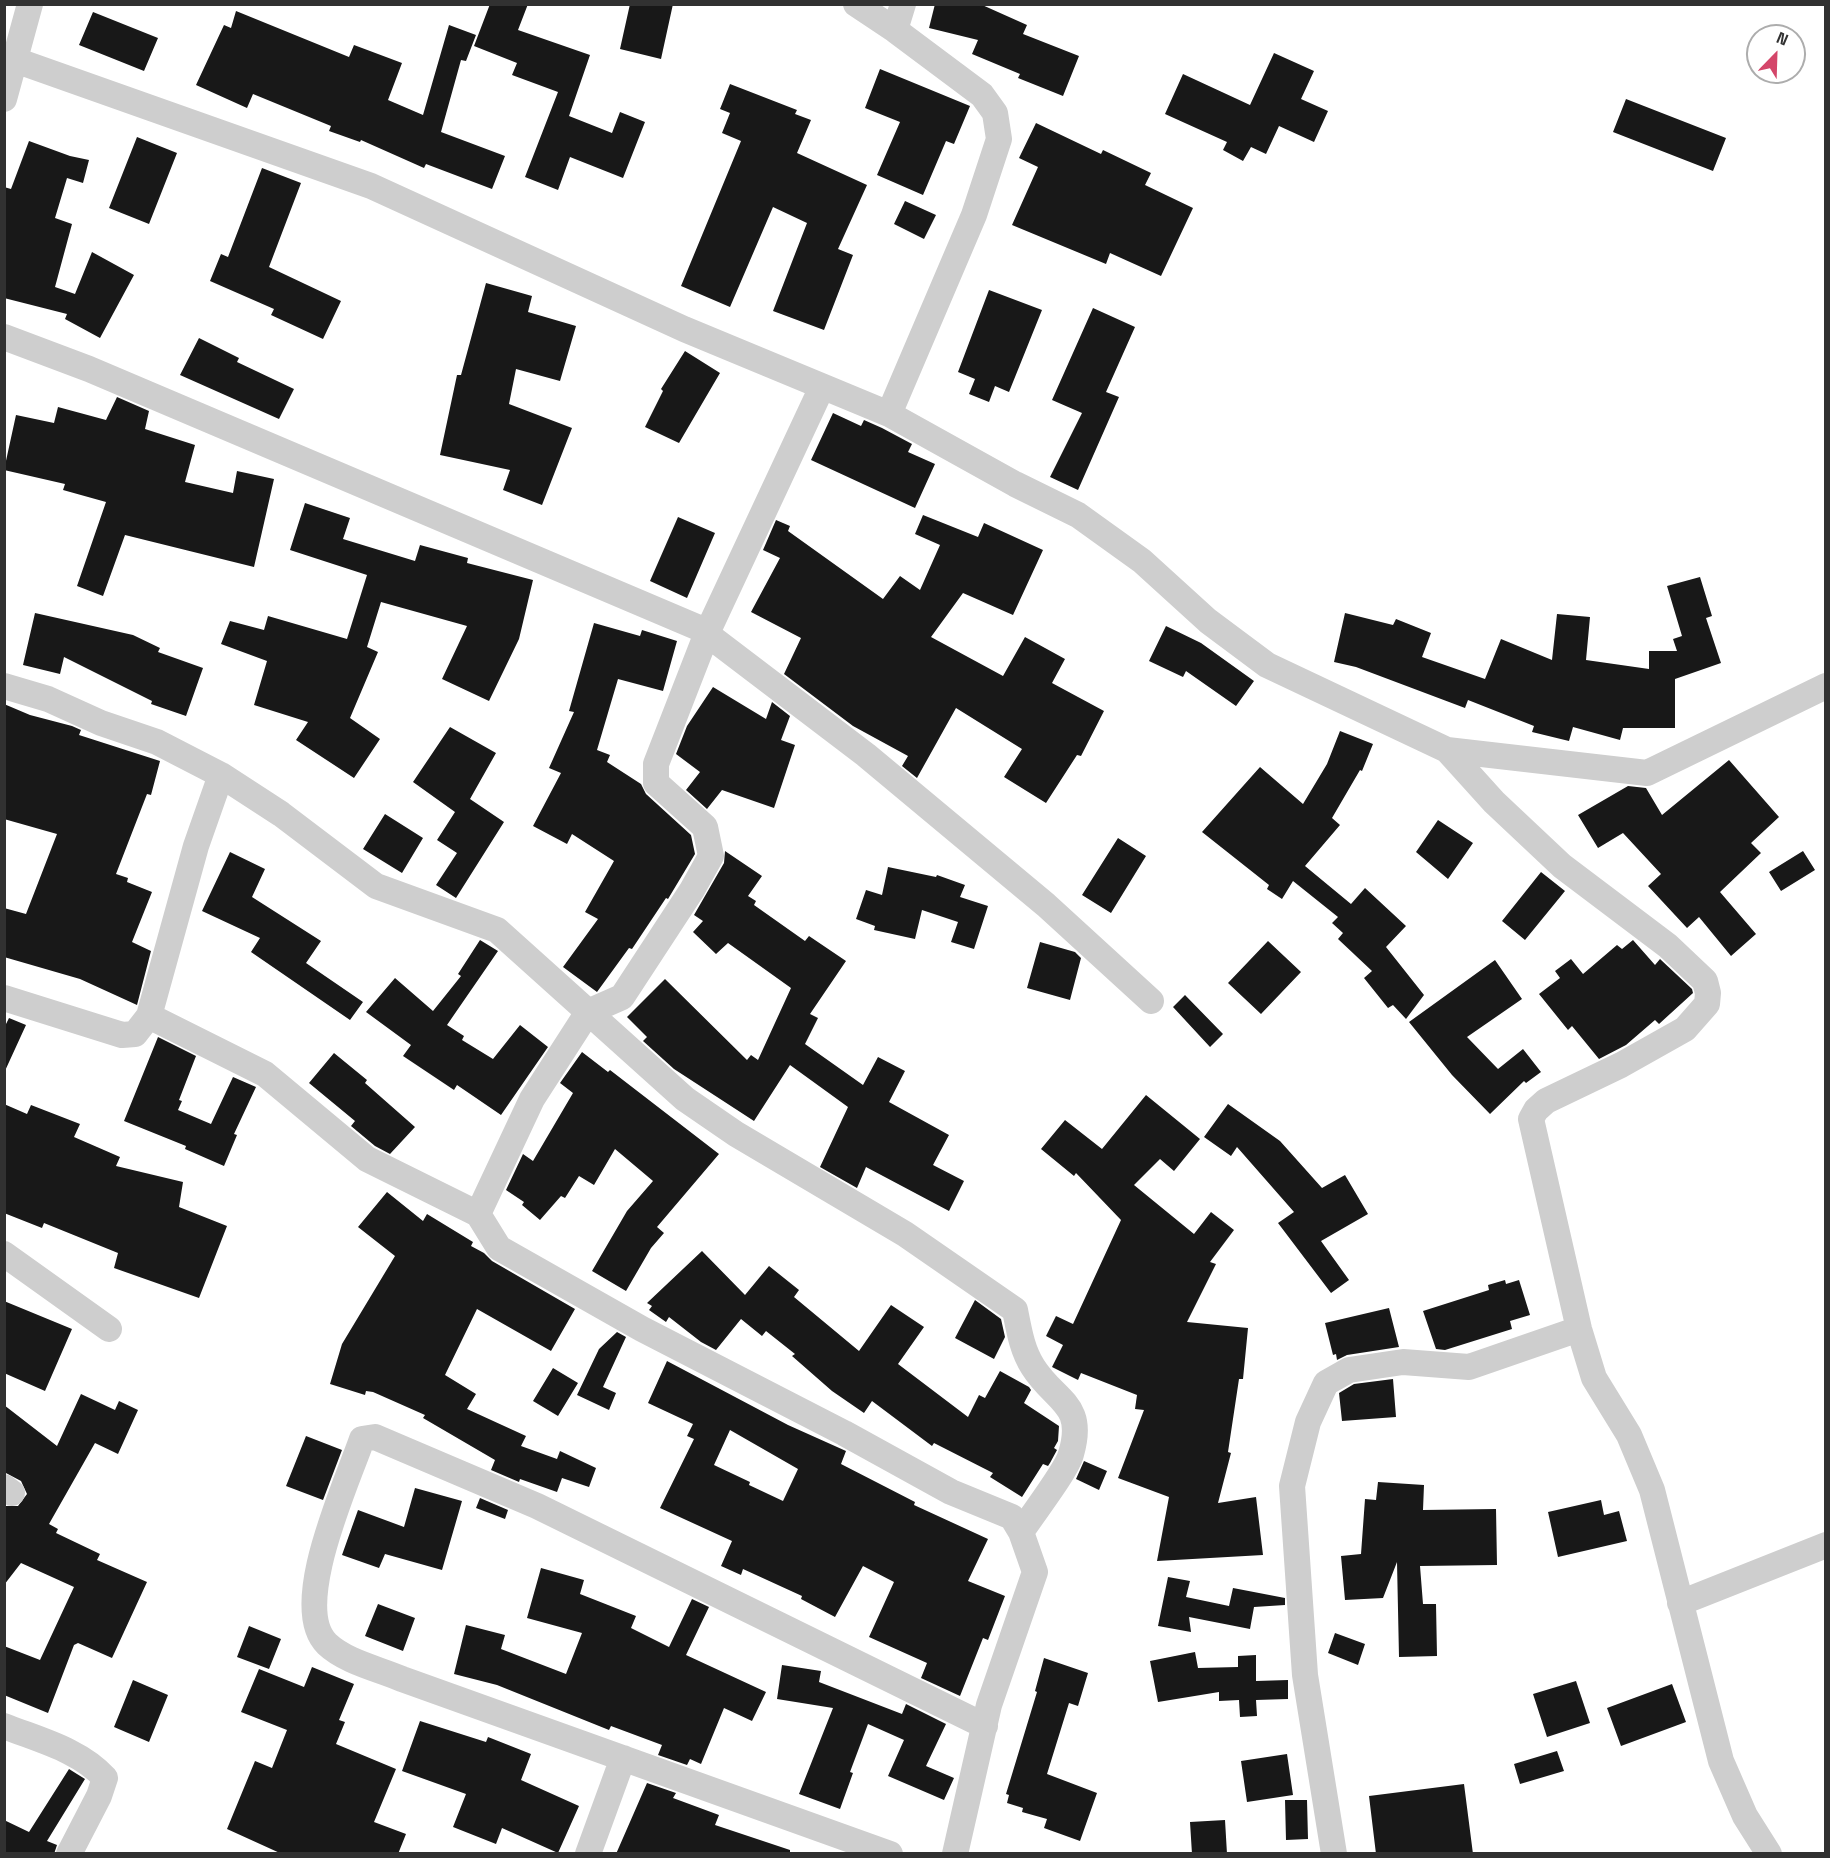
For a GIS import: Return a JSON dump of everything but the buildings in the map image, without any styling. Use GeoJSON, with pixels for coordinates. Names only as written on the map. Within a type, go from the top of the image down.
{"type":"FeatureCollection","features":[{"type":"Feature","properties":{"kind":"street"},"geometry":{"type":"LineString","coordinates":[[4,99],[30,4]]}},
{"type":"Feature","properties":{"kind":"street"},"geometry":{"type":"LineString","coordinates":[[856,4],[895,30],[982,96],[995,113],[999,139],[974,215],[889,414]]}},
{"type":"Feature","properties":{"kind":"street"},"geometry":{"type":"LineString","coordinates":[[895,30],[903,4]]}},
{"type":"Feature","properties":{"kind":"street"},"geometry":{"type":"LineString","coordinates":[[15,60],[371,186],[674,324],[889,414],[1015,484],[1078,514],[1142,561],[1208,621],[1267,665],[1447,750],[1647,772],[1826,686]]}},
{"type":"Feature","properties":{"kind":"street"},"geometry":{"type":"LineString","coordinates":[[4,337],[89,369],[707,633],[866,755],[1046,905],[1151,1001]]}},
{"type":"Feature","properties":{"kind":"street"},"geometry":{"type":"LineString","coordinates":[[478,1214],[532,1099],[588,1012],[622,997],[692,890],[711,856],[705,827],[656,783],[656,764],[707,633],[822,387]]}},
{"type":"Feature","properties":{"kind":"street"},"geometry":{"type":"LineString","coordinates":[[4,686],[48,699],[101,723],[157,742],[221,775],[281,814],[376,886],[497,930],[685,1099],[736,1134],[905,1234],[1015,1310],[1020,1339],[1034,1368],[1063,1399],[1076,1421],[1071,1456],[1021,1532]]}},
{"type":"Feature","properties":{"kind":"street"},"geometry":{"type":"LineString","coordinates":[[1447,750],[1494,802],[1562,866],[1668,946],[1705,981],[1708,993],[1707,1004],[1685,1029],[1621,1065],[1546,1101],[1536,1110],[1531,1119],[1579,1329],[1594,1378],[1629,1435],[1652,1490],[1720,1761],[1745,1816],[1769,1854]]}},
{"type":"Feature","properties":{"kind":"street"},"geometry":{"type":"LineString","coordinates":[[4,998],[122,1035],[135,1034],[149,1016],[196,846],[221,775]]}},
{"type":"Feature","properties":{"kind":"street"},"geometry":{"type":"LineString","coordinates":[[149,1016],[265,1074],[367,1159],[478,1214],[499,1248],[642,1329],[951,1492],[1012,1517],[1021,1532],[1035,1572],[989,1705],[955,1854]]}},
{"type":"Feature","properties":{"kind":"street"},"geometry":{"type":"LineString","coordinates":[[4,1254],[109,1329]]}},
{"type":"Feature","properties":{"kind":"street"},"geometry":{"type":"LineString","coordinates":[[1334,1854],[1305,1675],[1292,1486],[1308,1422],[1326,1383],[1349,1370],[1403,1362],[1469,1367],[1579,1329]]}},
{"type":"Feature","properties":{"kind":"street"},"geometry":{"type":"LineString","coordinates":[[890,1854],[402,1679],[349,1658],[326,1643],[313,1616],[318,1564],[363,1439],[375,1437],[537,1506],[985,1726]]}},
{"type":"Feature","properties":{"kind":"street"},"geometry":{"type":"LineString","coordinates":[[1680,1603],[1826,1545]]}},
{"type":"Feature","properties":{"kind":"street"},"geometry":{"type":"LineString","coordinates":[[4,1726],[94,1765],[105,1778],[99,1796],[69,1854]]}},
{"type":"Feature","properties":{"kind":"street"},"geometry":{"type":"LineString","coordinates":[[588,1854],[623,1758]]}}]}
